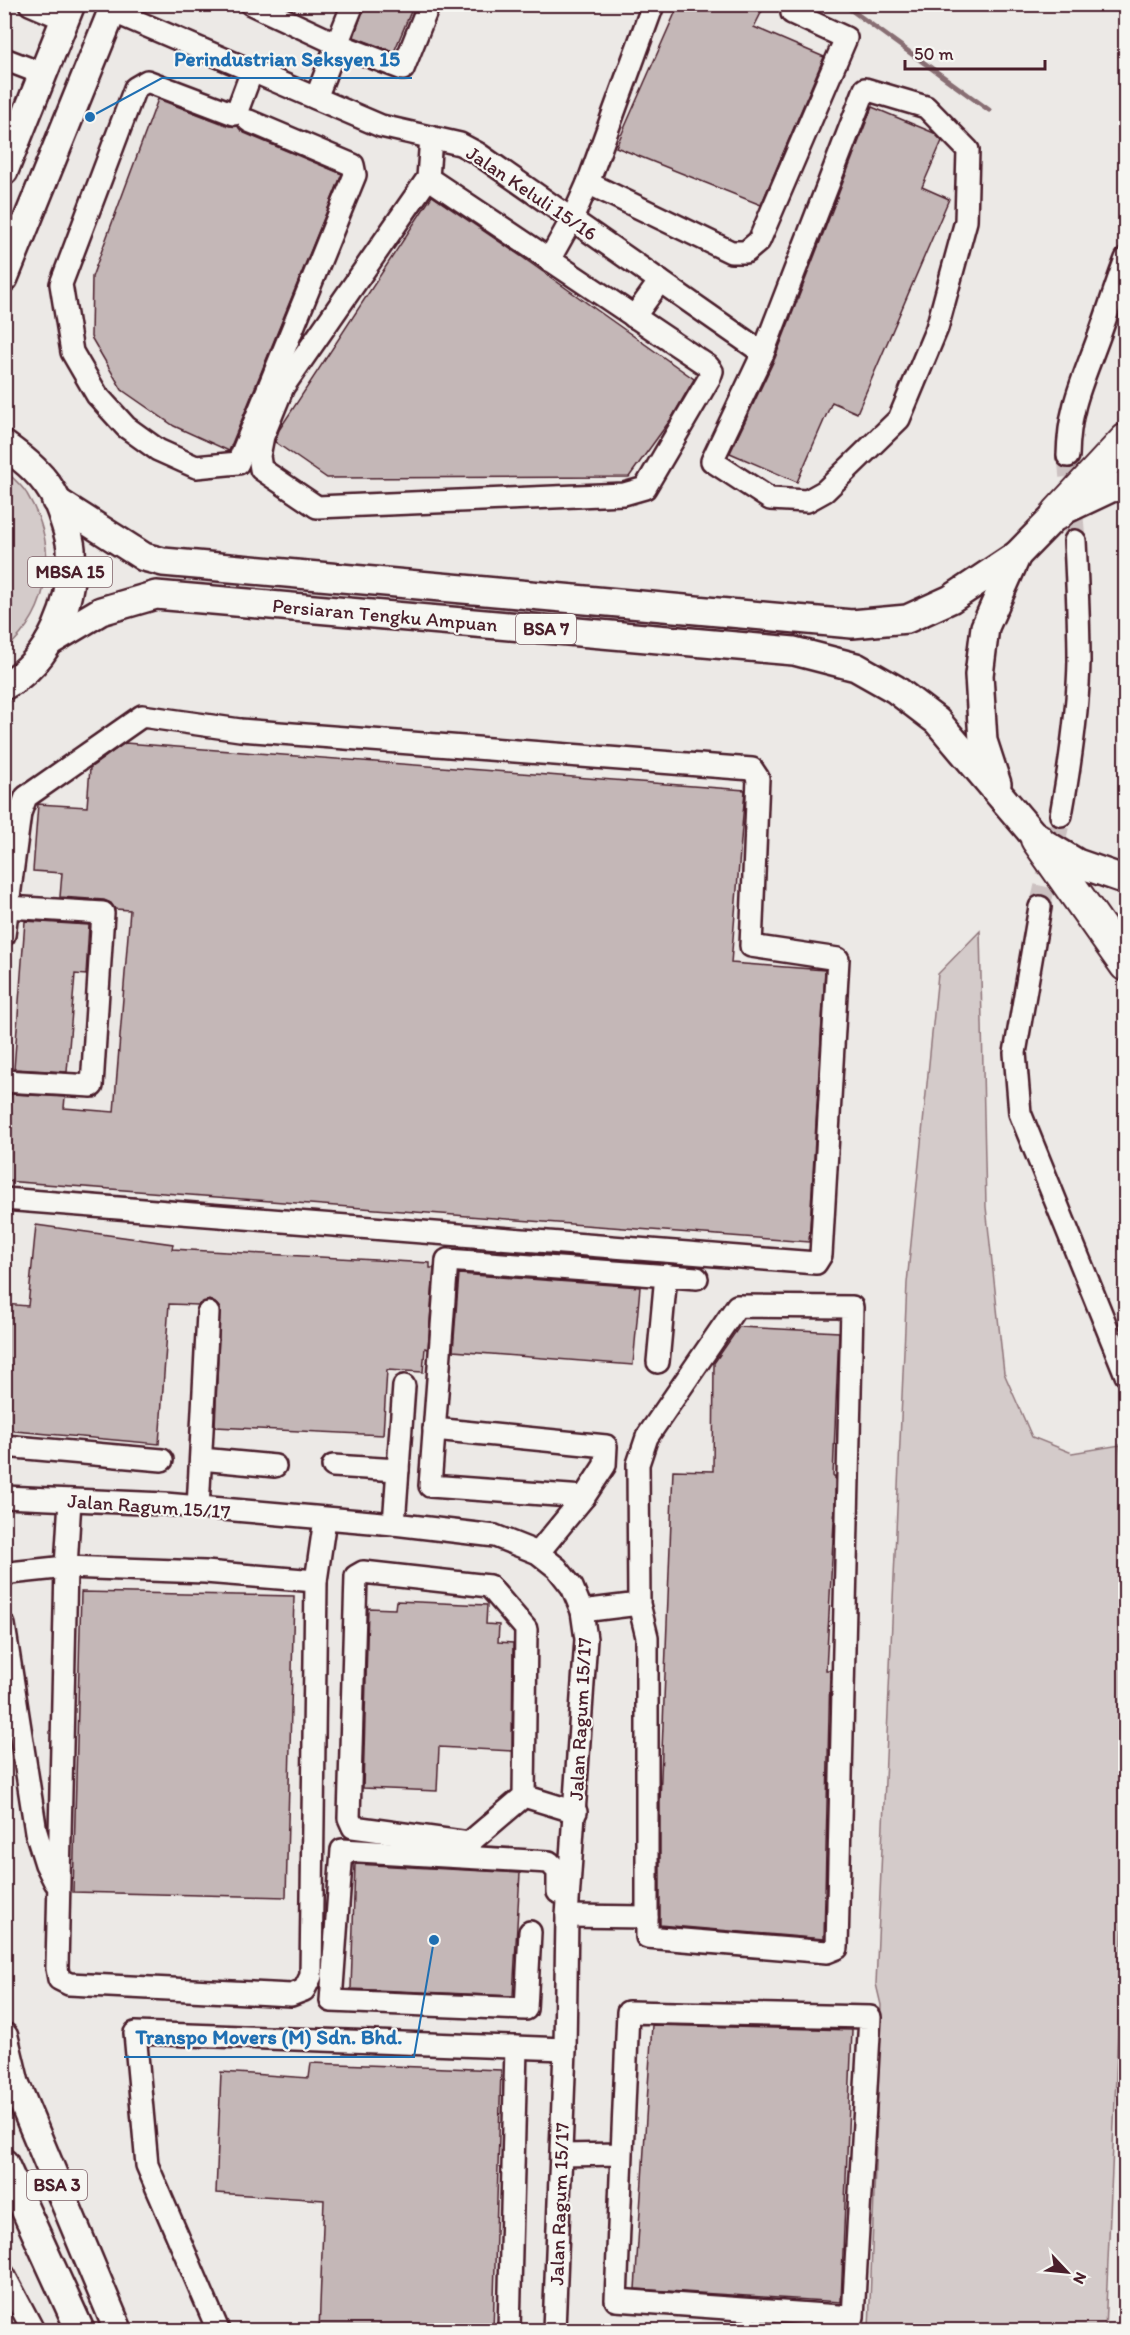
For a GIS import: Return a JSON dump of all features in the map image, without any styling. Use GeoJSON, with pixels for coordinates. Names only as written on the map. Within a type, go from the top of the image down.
{"type":"FeatureCollection","features":[{"type":"Feature","properties":{"kind":"highway"},"geometry":{"type":"LineString","coordinates":[[1058,513],[1125,440]]}},
{"type":"Feature","properties":{"kind":"highway"},"geometry":{"type":"LineString","coordinates":[[1037,839],[1125,965]]}},
{"type":"Feature","properties":{"kind":"main road"},"geometry":{"type":"LineString","coordinates":[[4,278],[114,8]]}},
{"type":"Feature","properties":{"kind":"main road"},"geometry":{"type":"LineString","coordinates":[[4,171],[68,12]]}},
{"type":"Feature","properties":{"kind":"main road","name":"MBSA 15"},"geometry":{"type":"LineString","coordinates":[[4,445],[25,460],[43,479],[56,501],[71,548],[69,597],[49,642],[32,665],[4,686]]}},
{"type":"Feature","properties":{"kind":"main road"},"geometry":{"type":"LineString","coordinates":[[1001,797],[983,741],[979,675],[985,627],[1017,555],[1058,513],[1111,488],[1125,486]]}},
{"type":"Feature","properties":{"kind":"main road","name":"Persiaran Tengku Ampuan"},"geometry":{"type":"LineString","coordinates":[[56,501],[144,557],[163,562],[852,624],[908,619],[951,599],[1017,555]]}},
{"type":"Feature","properties":{"kind":"main road","name":"Persiaran Tengku Ampuan"},"geometry":{"type":"LineString","coordinates":[[49,642],[101,611],[156,595],[794,651],[856,667],[895,689],[937,721],[1037,839],[1077,863],[1125,880]]}},
{"type":"Feature","properties":{"kind":"main road","name":"BSA 3"},"geometry":{"type":"LineString","coordinates":[[4,2037],[15,2083],[118,2331]]}},
{"type":"Feature","properties":{"kind":"main road","name":"BSA 3"},"geometry":{"type":"LineString","coordinates":[[4,2163],[80,2331]]}},
{"type":"Feature","properties":{"kind":"street"},"geometry":{"type":"LineString","coordinates":[[30,4],[68,12]]}},
{"type":"Feature","properties":{"kind":"street"},"geometry":{"type":"LineString","coordinates":[[251,4],[337,44],[403,69],[429,4]]}},
{"type":"Feature","properties":{"kind":"street"},"geometry":{"type":"LineString","coordinates":[[316,98],[353,4]]}},
{"type":"Feature","properties":{"kind":"street"},"geometry":{"type":"LineString","coordinates":[[549,260],[572,219],[588,183],[653,5]]}},
{"type":"Feature","properties":{"kind":"street","name":"Jalan Keluli 15/16"},"geometry":{"type":"LineString","coordinates":[[114,8],[252,71],[381,126],[460,144],[477,153],[763,353]]}},
{"type":"Feature","properties":{"kind":"street"},"geometry":{"type":"LineString","coordinates":[[588,183],[730,252],[746,252],[759,241],[846,38],[792,13]]}},
{"type":"Feature","properties":{"kind":"street"},"geometry":{"type":"LineString","coordinates":[[4,59],[43,74]]}},
{"type":"Feature","properties":{"kind":"street"},"geometry":{"type":"LineString","coordinates":[[249,121],[353,165],[355,176],[238,463],[196,467],[158,450],[126,427],[97,395],[72,352],[61,284],[135,88],[147,81],[234,114],[252,71]]}},
{"type":"Feature","properties":{"kind":"street"},"geometry":{"type":"LineString","coordinates":[[865,89],[926,107],[968,150],[966,221],[938,327],[899,419],[825,491],[807,501],[770,499],[712,461],[763,353],[865,89]]}},
{"type":"Feature","properties":{"kind":"street"},"geometry":{"type":"LineString","coordinates":[[428,178],[708,366],[712,371],[645,488],[624,494],[316,507],[261,469],[259,456],[263,436],[283,387],[428,178],[431,137]]}},
{"type":"Feature","properties":{"kind":"street"},"geometry":{"type":"LineString","coordinates":[[1068,456],[1068,425],[1079,386],[1125,259]]}},
{"type":"Feature","properties":{"kind":"street"},"geometry":{"type":"LineString","coordinates":[[633,317],[660,281]]}},
{"type":"Feature","properties":{"kind":"street"},"geometry":{"type":"LineString","coordinates":[[1061,815],[1073,730],[1079,663],[1075,542]]}},
{"type":"Feature","properties":{"kind":"street"},"geometry":{"type":"LineString","coordinates":[[4,935],[20,813],[26,797],[142,716],[240,730],[752,769],[758,778],[751,946],[838,959],[821,1255],[816,1263],[4,1199]]}},
{"type":"Feature","properties":{"kind":"street"},"geometry":{"type":"LineString","coordinates":[[4,1081],[92,1086],[103,914],[8,907]]}},
{"type":"Feature","properties":{"kind":"street"},"geometry":{"type":"LineString","coordinates":[[1040,907],[1015,1053],[1020,1113],[1125,1375]]}},
{"type":"Feature","properties":{"kind":"street"},"geometry":{"type":"LineString","coordinates":[[584,1497],[430,1486],[447,1260],[697,1278]]}},
{"type":"Feature","properties":{"kind":"street"},"geometry":{"type":"LineString","coordinates":[[658,1362],[666,1275]]}},
{"type":"Feature","properties":{"kind":"street"},"geometry":{"type":"LineString","coordinates":[[737,1306],[852,1307],[837,1948],[827,1952],[647,1937],[647,1637],[639,1604],[638,1464],[647,1437],[737,1306]]}},
{"type":"Feature","properties":{"kind":"street"},"geometry":{"type":"LineString","coordinates":[[198,1508],[208,1313]]}},
{"type":"Feature","properties":{"kind":"street"},"geometry":{"type":"LineString","coordinates":[[394,1524],[404,1386]]}},
{"type":"Feature","properties":{"kind":"street"},"geometry":{"type":"LineString","coordinates":[[434,1429],[606,1446],[638,1464]]}},
{"type":"Feature","properties":{"kind":"street"},"geometry":{"type":"LineString","coordinates":[[4,1446],[162,1460]]}},
{"type":"Feature","properties":{"kind":"street"},"geometry":{"type":"LineString","coordinates":[[538,1553],[584,1497],[605,1465],[606,1446]]}},
{"type":"Feature","properties":{"kind":"street"},"geometry":{"type":"LineString","coordinates":[[201,1459],[275,1466]]}},
{"type":"Feature","properties":{"kind":"street"},"geometry":{"type":"LineString","coordinates":[[333,1466],[398,1470]]}},
{"type":"Feature","properties":{"kind":"street","name":"Jalan Ragum 15/17"},"geometry":{"type":"LineString","coordinates":[[4,1497],[165,1504],[394,1524],[495,1536],[538,1553],[557,1568],[572,1587],[582,1611],[586,1639],[576,1812],[567,1916],[565,2049],[554,2331]]}},
{"type":"Feature","properties":{"kind":"street"},"geometry":{"type":"LineString","coordinates":[[70,1500],[66,1567],[57,1968],[59,1979],[69,1984],[291,1995],[303,1990],[311,1976],[316,1581],[325,1519]]}},
{"type":"Feature","properties":{"kind":"street"},"geometry":{"type":"LineString","coordinates":[[4,1577],[10,1573],[66,1567],[205,1572],[316,1581]]}},
{"type":"Feature","properties":{"kind":"street"},"geometry":{"type":"LineString","coordinates":[[363,1572],[489,1586],[526,1629],[524,1796],[469,1843],[353,1827],[349,1818],[356,1576],[363,1572]]}},
{"type":"Feature","properties":{"kind":"street"},"geometry":{"type":"LineString","coordinates":[[582,1611],[639,1604]]}},
{"type":"Feature","properties":{"kind":"street"},"geometry":{"type":"LineString","coordinates":[[4,1625],[36,1832],[46,1864],[58,1888]]}},
{"type":"Feature","properties":{"kind":"street"},"geometry":{"type":"LineString","coordinates":[[524,1796],[576,1812]]}},
{"type":"Feature","properties":{"kind":"street"},"geometry":{"type":"LineString","coordinates":[[530,1932],[526,2009],[331,2001],[342,1850],[549,1862],[558,1871],[558,1892],[570,1889]]}},
{"type":"Feature","properties":{"kind":"street"},"geometry":{"type":"LineString","coordinates":[[567,1916],[647,1917]]}},
{"type":"Feature","properties":{"kind":"street"},"geometry":{"type":"LineString","coordinates":[[628,2012],[870,2018],[853,2317],[616,2300],[622,2154],[628,2012]]}},
{"type":"Feature","properties":{"kind":"street"},"geometry":{"type":"LineString","coordinates":[[218,2331],[147,2165],[135,2033],[565,2049]]}},
{"type":"Feature","properties":{"kind":"street"},"geometry":{"type":"LineString","coordinates":[[509,2331],[516,2047]]}},
{"type":"Feature","properties":{"kind":"street"},"geometry":{"type":"LineString","coordinates":[[561,2155],[622,2154]]}},
{"type":"Feature","properties":{"kind":"street"},"geometry":{"type":"LineString","coordinates":[[4,2275],[33,2331]]}},
{"type":"Feature","properties":{"kind":"shaded area"},"geometry":{"type":"Polygon","coordinates":[[[4,470],[25,491],[37,514],[44,535],[46,556],[46,577],[33,616],[21,634],[5,650],[4,470]]]}},
{"type":"Feature","properties":{"kind":"shaded area"},"geometry":{"type":"Polygon","coordinates":[[[980,931],[986,1207],[1004,1373],[1032,1437],[1072,1453],[1120,1445],[1125,1503],[1125,1870],[1105,2330],[869,2330],[881,2005],[876,1984],[907,1283],[938,974],[980,931]]]}},
{"type":"Feature","properties":{"kind":"building"},"geometry":{"type":"Polygon","coordinates":[[[365,4],[414,4],[394,52],[354,37],[365,4]]]}},
{"type":"Feature","properties":{"kind":"building"},"geometry":{"type":"Polygon","coordinates":[[[679,4],[746,4],[762,11],[754,27],[824,57],[761,205],[616,147],[679,4]]]}},
{"type":"Feature","properties":{"kind":"building"},"geometry":{"type":"Polygon","coordinates":[[[158,99],[229,126],[238,126],[244,133],[342,174],[229,451],[174,426],[122,390],[91,337],[92,277],[158,99]]]}},
{"type":"Feature","properties":{"kind":"building"},"geometry":{"type":"Polygon","coordinates":[[[872,107],[934,133],[942,141],[922,187],[949,199],[857,413],[832,402],[797,482],[730,453],[775,358],[872,107]]]}},
{"type":"Feature","properties":{"kind":"building"},"geometry":{"type":"Polygon","coordinates":[[[432,196],[694,379],[671,419],[629,477],[327,478],[275,442],[279,430],[432,196]]]}},
{"type":"Feature","properties":{"kind":"building"},"geometry":{"type":"Polygon","coordinates":[[[125,743],[745,790],[731,963],[825,970],[809,1242],[5,1181],[11,1094],[65,1097],[64,1108],[114,1112],[130,910],[115,909],[111,903],[104,900],[60,897],[62,873],[33,871],[38,804],[87,807],[90,768],[125,743]]]}},
{"type":"Feature","properties":{"kind":"building"},"geometry":{"type":"Polygon","coordinates":[[[25,921],[89,925],[86,975],[75,974],[67,1072],[14,1069],[25,921]]]}},
{"type":"Feature","properties":{"kind":"building"},"geometry":{"type":"Polygon","coordinates":[[[36,1225],[173,1244],[172,1249],[430,1263],[430,1268],[434,1268],[428,1349],[425,1348],[423,1372],[387,1370],[383,1435],[215,1427],[220,1308],[209,1300],[198,1305],[169,1304],[159,1444],[4,1430],[4,1304],[28,1306],[36,1225]]]}},
{"type":"Feature","properties":{"kind":"building"},"geometry":{"type":"Polygon","coordinates":[[[459,1274],[640,1287],[633,1365],[453,1351],[459,1274]]]}},
{"type":"Feature","properties":{"kind":"building"},"geometry":{"type":"Polygon","coordinates":[[[739,1327],[839,1332],[833,1476],[835,1476],[835,1503],[826,1670],[830,1670],[824,1939],[660,1925],[660,1802],[673,1470],[713,1471],[714,1363],[739,1327]]]}},
{"type":"Feature","properties":{"kind":"building"},"geometry":{"type":"Polygon","coordinates":[[[81,1592],[294,1596],[286,1897],[73,1892],[81,1592]]]}},
{"type":"Feature","properties":{"kind":"building"},"geometry":{"type":"Polygon","coordinates":[[[396,1601],[487,1605],[486,1624],[499,1625],[498,1642],[513,1643],[512,1751],[439,1747],[437,1791],[363,1788],[368,1608],[395,1609],[396,1601]]]}},
{"type":"Feature","properties":{"kind":"building"},"geometry":{"type":"Polygon","coordinates":[[[355,1864],[520,1873],[513,1996],[351,1989],[355,1864]]]}},
{"type":"Feature","properties":{"kind":"building"},"geometry":{"type":"Polygon","coordinates":[[[652,2025],[852,2030],[841,2302],[635,2289],[652,2025]]]}},
{"type":"Feature","properties":{"kind":"building"},"geometry":{"type":"Polygon","coordinates":[[[311,2063],[501,2070],[493,2331],[319,2331],[324,2200],[216,2193],[221,2072],[309,2078],[311,2063]]]}},
{"type":"Feature","properties":{"kind":"waterway"},"geometry":{"type":"LineString","coordinates":[[843,4],[989,110]]}},
{"type":"Feature","properties":{"kind":"tunnel"},"geometry":{"type":"LineString","coordinates":[[1068,456],[1075,541]]}},
{"type":"Feature","properties":{"kind":"tunnel"},"geometry":{"type":"LineString","coordinates":[[1040,907],[1061,815]]}},
{"type":"Feature","properties":{"kind":"place","name":"Perindustrian Seksyen 15"},"geometry":{"type":"Point","coordinates":[90,117]}},
{"type":"Feature","properties":{"kind":"place","name":"Transpo Movers (M) Sdn. Bhd."},"geometry":{"type":"Point","coordinates":[434,1940]}}]}
